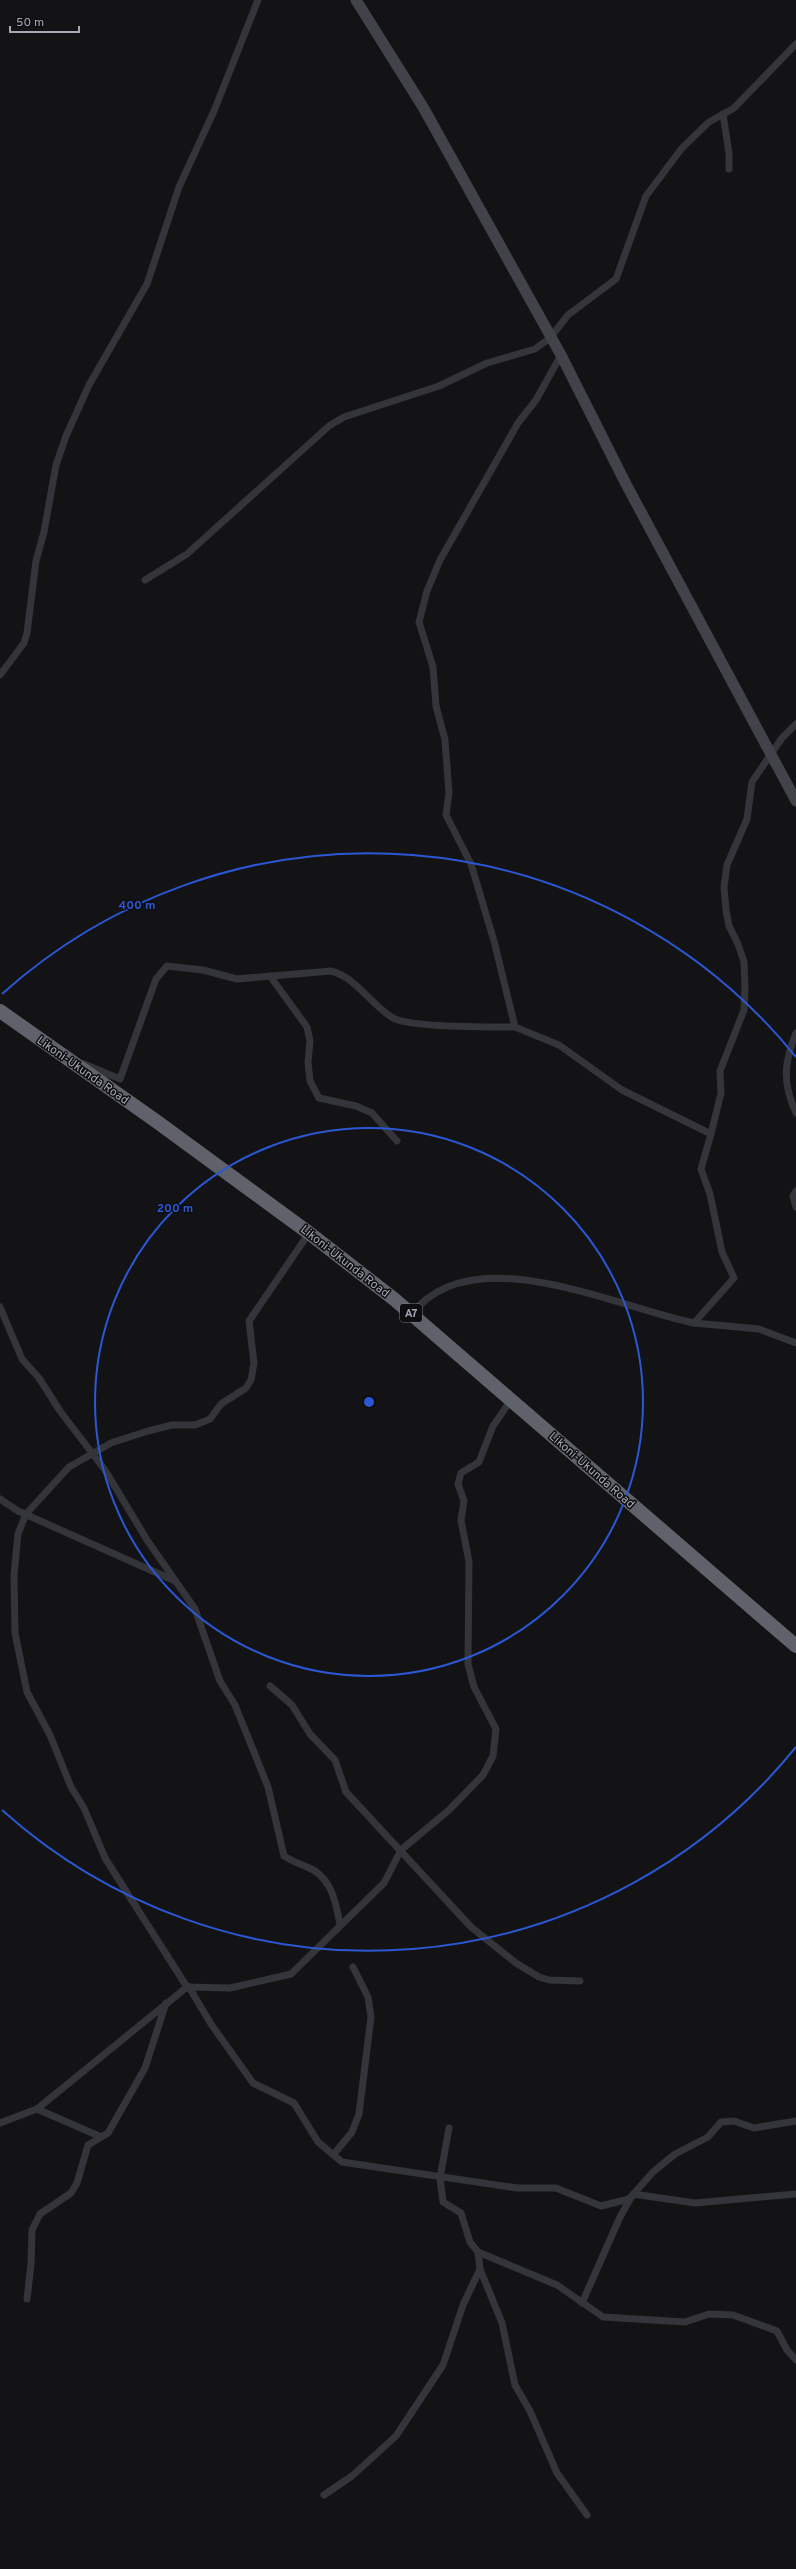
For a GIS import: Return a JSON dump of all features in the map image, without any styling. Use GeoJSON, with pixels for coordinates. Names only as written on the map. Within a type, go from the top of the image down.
{"type":"FeatureCollection","features":[{"type":"Feature","properties":{"kind":"highway","name":"Likoni-Ukunda Road"},"geometry":{"type":"LineString","coordinates":[[0,1011],[156,1121],[309,1233],[412,1314],[796,1646]]}},
{"type":"Feature","properties":{"kind":"street"},"geometry":{"type":"LineString","coordinates":[[0,675],[24,643],[27,633],[36,561],[44,532],[56,465],[66,436],[89,385],[147,284],[179,188],[214,111],[258,0]]}},
{"type":"Feature","properties":{"kind":"street"},"geometry":{"type":"LineString","coordinates":[[356,0],[423,107],[550,338],[561,355],[630,490],[773,754],[796,801]]}},
{"type":"Feature","properties":{"kind":"street"},"geometry":{"type":"LineString","coordinates":[[145,580],[188,554],[329,426],[344,417],[439,386],[487,363],[535,349],[550,338],[568,315],[616,279],[646,196],[682,148],[709,122],[734,108],[796,44]]}},
{"type":"Feature","properties":{"kind":"street"},"geometry":{"type":"LineString","coordinates":[[724,114],[729,153],[728,170]]}},
{"type":"Feature","properties":{"kind":"street"},"geometry":{"type":"LineString","coordinates":[[515,1027],[494,941],[471,864],[446,815],[450,793],[445,740],[436,706],[433,667],[419,622],[427,592],[440,560],[518,423],[536,400],[561,355]]}},
{"type":"Feature","properties":{"kind":"street"},"geometry":{"type":"LineString","coordinates":[[694,1323],[734,1278],[722,1252],[710,1194],[701,1169],[721,1093],[720,1071],[744,1010],[744,962],[738,944],[729,926],[726,910],[724,886],[727,865],[747,819],[752,782],[773,754],[782,738],[796,724]]}},
{"type":"Feature","properties":{"kind":"street"},"geometry":{"type":"LineString","coordinates":[[58,1053],[120,1080],[156,979],[167,966],[203,970],[237,979],[331,971],[343,974],[394,1019],[416,1024],[515,1027],[559,1045],[622,1090],[711,1134]]}},
{"type":"Feature","properties":{"kind":"street"},"geometry":{"type":"LineString","coordinates":[[270,976],[307,1027],[310,1041],[308,1062],[310,1082],[319,1098],[356,1106],[372,1113],[397,1141]]}},
{"type":"Feature","properties":{"kind":"street"},"geometry":{"type":"LineString","coordinates":[[795,1036],[786,1061],[790,1099],[796,1113]]}},
{"type":"Feature","properties":{"kind":"street"},"geometry":{"type":"LineString","coordinates":[[796,1191],[793,1196],[796,1207]]}},
{"type":"Feature","properties":{"kind":"street"},"geometry":{"type":"LineString","coordinates":[[309,1233],[249,1321],[254,1363],[251,1380],[246,1388],[221,1404],[210,1419],[195,1425],[172,1425],[148,1431],[92,1452],[69,1467],[26,1514],[18,1534],[14,1575],[13,1609],[15,1633],[27,1692],[50,1735],[71,1787],[84,1808],[105,1858],[211,2024],[253,2083],[294,2103],[318,2142],[342,2162],[440,2178],[517,2188],[556,2188],[601,2206],[629,2199],[653,2172],[675,2154],[708,2138],[720,2122],[734,2121],[754,2128],[796,2121]]}},
{"type":"Feature","properties":{"kind":"street"},"geometry":{"type":"LineString","coordinates":[[412,1314],[432,1295],[447,1286],[497,1277],[595,1294],[662,1316],[694,1323],[759,1329],[796,1343]]}},
{"type":"Feature","properties":{"kind":"street"},"geometry":{"type":"LineString","coordinates":[[0,1307],[22,1359],[39,1378],[60,1411],[92,1452],[195,1609],[220,1681],[235,1705],[268,1787],[284,1856],[292,1862],[316,1872],[333,1891],[340,1924]]}},
{"type":"Feature","properties":{"kind":"street"},"geometry":{"type":"LineString","coordinates":[[0,2124],[37,2109],[166,2002],[188,1987],[230,1988],[290,1974],[384,1883],[401,1850],[453,1805],[482,1775],[493,1756],[496,1729],[474,1687],[468,1664],[469,1562],[461,1520],[464,1501],[458,1484],[461,1473],[479,1462],[493,1426],[512,1400]]}},
{"type":"Feature","properties":{"kind":"street"},"geometry":{"type":"LineString","coordinates":[[0,1499],[26,1514],[176,1581]]}},
{"type":"Feature","properties":{"kind":"street"},"geometry":{"type":"LineString","coordinates":[[270,1686],[292,1705],[310,1734],[336,1760],[346,1792],[472,1927],[516,1964],[544,1979],[580,1981]]}},
{"type":"Feature","properties":{"kind":"street"},"geometry":{"type":"LineString","coordinates":[[334,2154],[352,2132],[359,2114],[371,2017],[368,1997],[353,1968]]}},
{"type":"Feature","properties":{"kind":"street"},"geometry":{"type":"LineString","coordinates":[[27,2299],[32,2264],[32,2230],[40,2214],[71,2192],[77,2183],[88,2145],[99,2136],[108,2133],[145,2068],[166,2002]]}},
{"type":"Feature","properties":{"kind":"street"},"geometry":{"type":"LineString","coordinates":[[37,2109],[99,2136]]}},
{"type":"Feature","properties":{"kind":"street"},"geometry":{"type":"LineString","coordinates":[[450,2128],[440,2178],[443,2202],[461,2213],[470,2242],[478,2252],[557,2285],[603,2317],[685,2322],[709,2314],[734,2316],[777,2331],[787,2350],[796,2360]]}},
{"type":"Feature","properties":{"kind":"street"},"geometry":{"type":"LineString","coordinates":[[634,2194],[695,2203],[796,2194]]}},
{"type":"Feature","properties":{"kind":"street"},"geometry":{"type":"LineString","coordinates":[[582,2303],[620,2216],[634,2194]]}},
{"type":"Feature","properties":{"kind":"street"},"geometry":{"type":"LineString","coordinates":[[478,2252],[480,2269],[502,2323],[515,2385],[530,2411],[557,2473],[587,2515]]}},
{"type":"Feature","properties":{"kind":"street"},"geometry":{"type":"LineString","coordinates":[[324,2495],[352,2476],[396,2436],[443,2365],[462,2305],[480,2269]]}}]}
